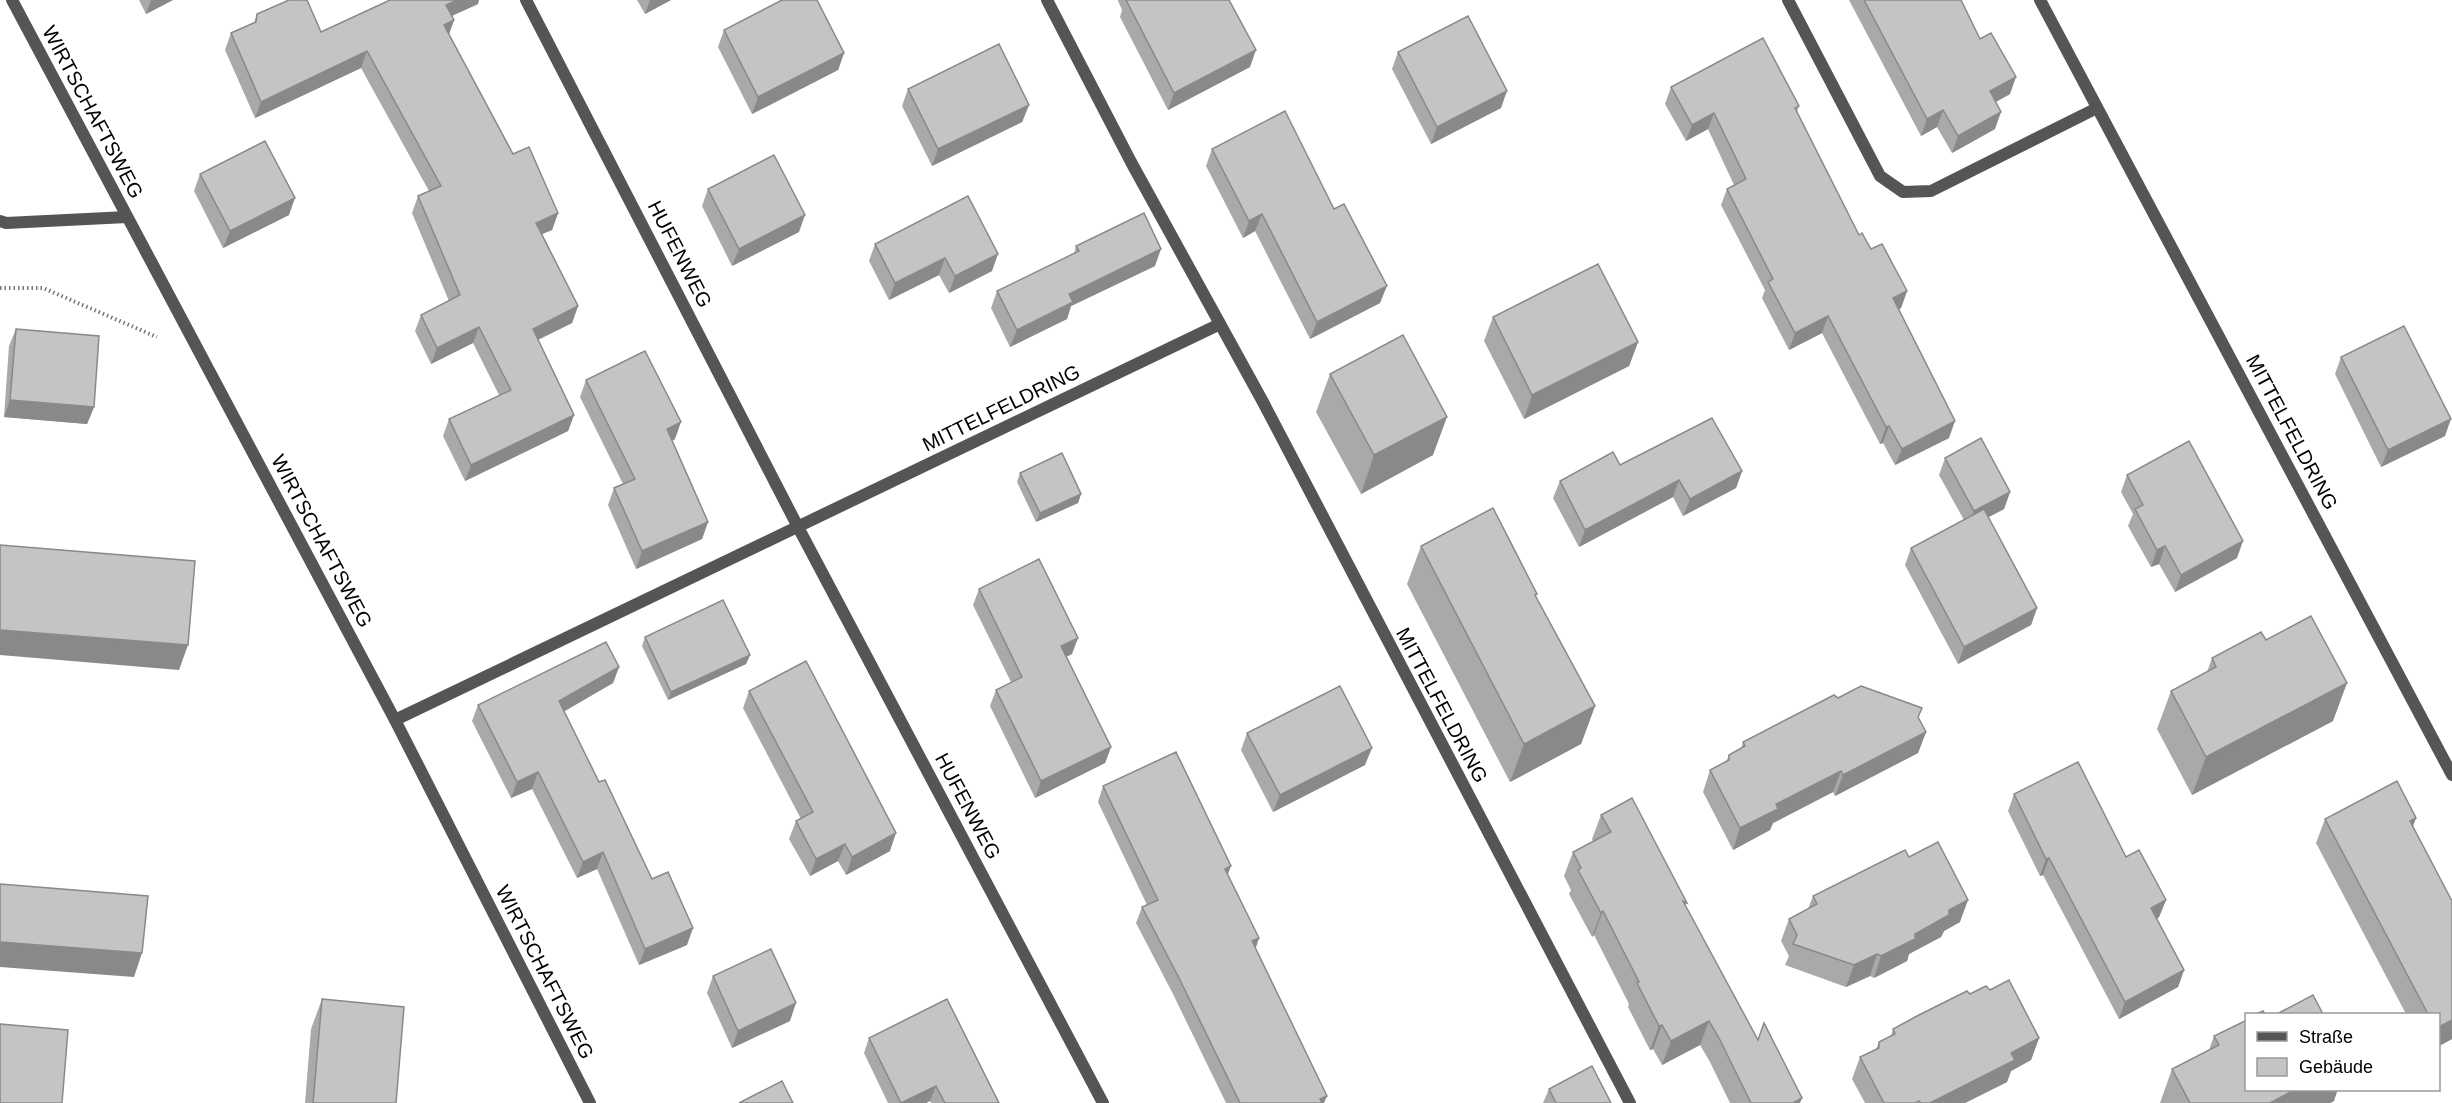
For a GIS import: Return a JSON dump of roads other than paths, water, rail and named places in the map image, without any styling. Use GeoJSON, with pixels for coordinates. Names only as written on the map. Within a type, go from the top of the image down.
{"type":"FeatureCollection","features":[{"type":"Feature","properties":{"kind":"street","name":"WIRTSCHAFTSWEG"},"geometry":{"type":"LineString","coordinates":[[12,0],[395,720],[590,1103]]}},
{"type":"Feature","properties":{"kind":"street","name":"HUFENWEG"},"geometry":{"type":"LineString","coordinates":[[526,0],[798,527],[1103,1103]]}},
{"type":"Feature","properties":{"kind":"street","name":"MITTELFELDRING"},"geometry":{"type":"LineString","coordinates":[[1047,0],[1630,1103]]}},
{"type":"Feature","properties":{"kind":"street"},"geometry":{"type":"LineString","coordinates":[[1788,0],[1880,176],[1903,192],[1931,191],[2097,108]]}},
{"type":"Feature","properties":{"kind":"street","name":"MITTELFELDRING"},"geometry":{"type":"LineString","coordinates":[[2040,0],[2452,775]]}},
{"type":"Feature","properties":{"kind":"street"},"geometry":{"type":"LineString","coordinates":[[0,221],[6,223],[127,217]]}},
{"type":"Feature","properties":{"kind":"street","name":"MITTELFELDRING"},"geometry":{"type":"LineString","coordinates":[[798,527],[1220,324]]}},
{"type":"Feature","properties":{"kind":"street"},"geometry":{"type":"LineString","coordinates":[[395,720],[798,527]]}}]}
